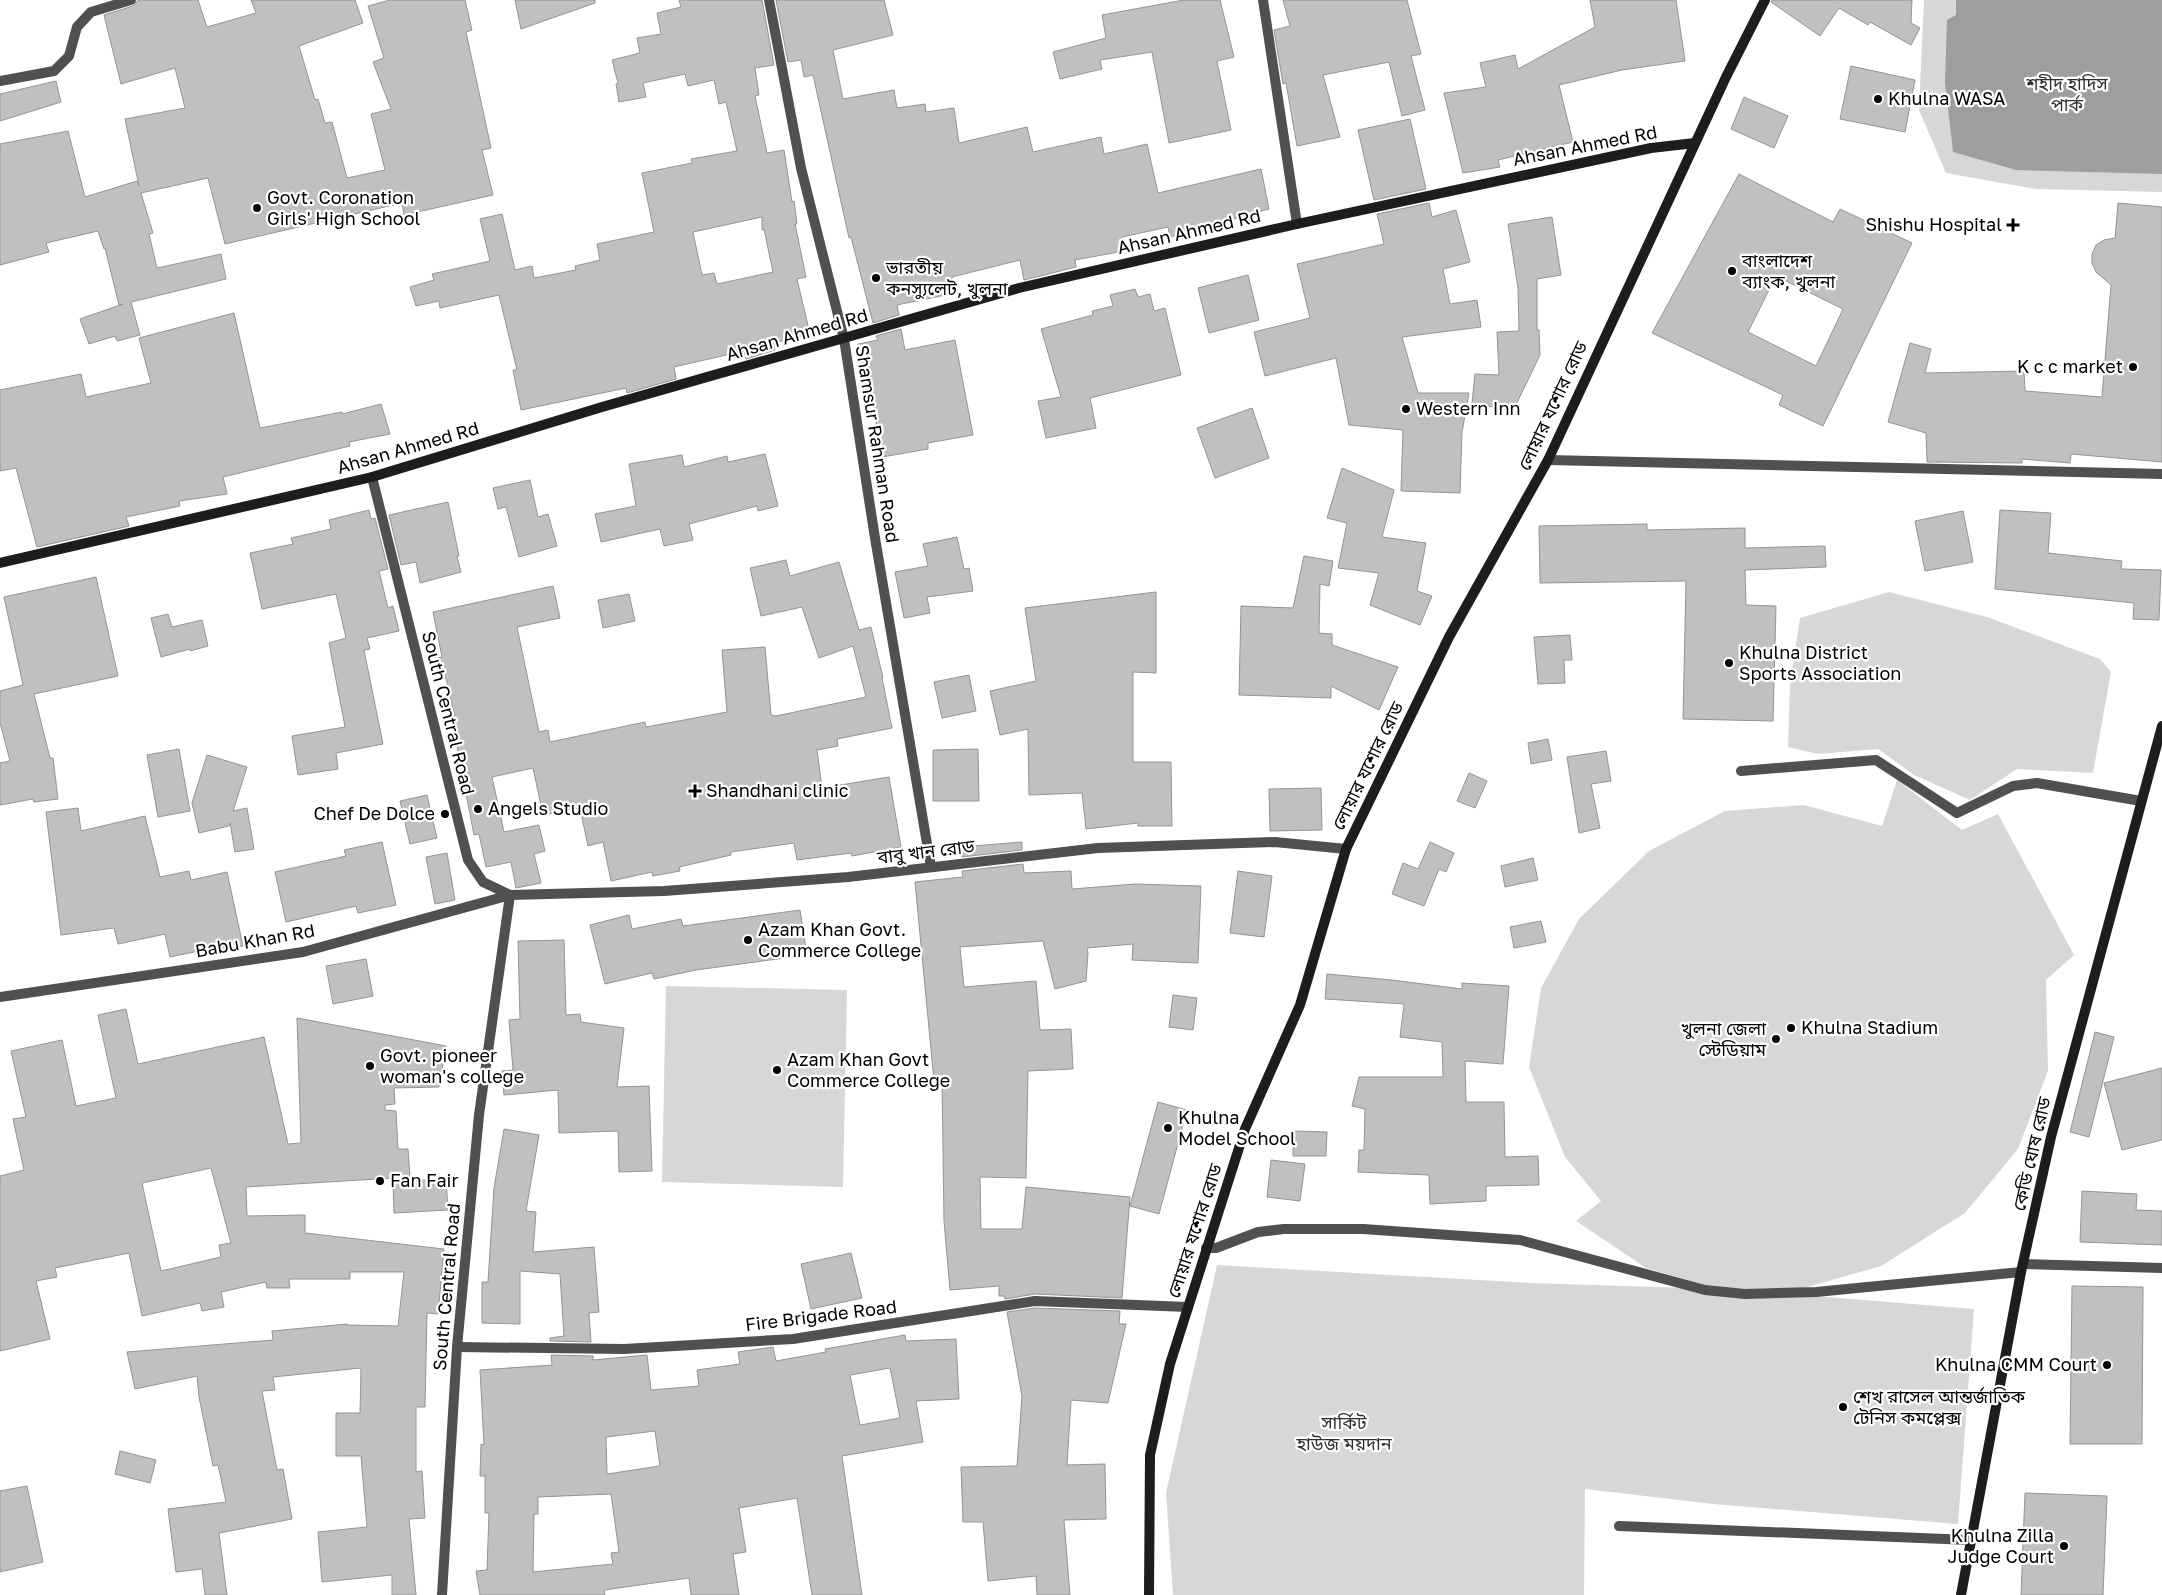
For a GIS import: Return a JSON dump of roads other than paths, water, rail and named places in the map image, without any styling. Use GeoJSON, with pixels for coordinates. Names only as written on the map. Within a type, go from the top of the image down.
{"type":"FeatureCollection","features":[{"type":"Feature","properties":{"kind":"main road","name":"লোয়ার যশোর রোড"},"geometry":{"type":"LineString","coordinates":[[1149,1595],[1150,1455],[1170,1364],[1245,1130],[1300,1005],[1346,849],[1449,637],[1548,460],[1606,331],[1726,77],[1765,0]]}},
{"type":"Feature","properties":{"kind":"main road","name":"Ahsan Ahmed Rd"},"geometry":{"type":"LineString","coordinates":[[0,563],[372,477],[602,407],[1019,288],[1297,224],[1651,148],[1696,143]]}},
{"type":"Feature","properties":{"kind":"main road","name":"কেডি ঘোষ রোড"},"geometry":{"type":"LineString","coordinates":[[1960,1595],[2022,1268],[2051,1137],[2162,726]]}},
{"type":"Feature","properties":{"kind":"street"},"geometry":{"type":"LineString","coordinates":[[0,81],[54,71],[69,56],[77,27],[91,12],[131,0]]}},
{"type":"Feature","properties":{"kind":"street","name":"Shamsur Rahman Road"},"geometry":{"type":"LineString","coordinates":[[769,0],[801,168],[844,339],[875,538],[931,867]]}},
{"type":"Feature","properties":{"kind":"street"},"geometry":{"type":"LineString","coordinates":[[1263,0],[1297,224]]}},
{"type":"Feature","properties":{"kind":"street"},"geometry":{"type":"LineString","coordinates":[[1548,460],[2162,474]]}},
{"type":"Feature","properties":{"kind":"street","name":"South Central Road"},"geometry":{"type":"LineString","coordinates":[[372,477],[468,860],[483,882],[510,895],[479,1115],[457,1347],[442,1595]]}},
{"type":"Feature","properties":{"kind":"street"},"geometry":{"type":"LineString","coordinates":[[1741,771],[1876,760],[1957,813],[2013,786],[2038,783],[2141,801]]}},
{"type":"Feature","properties":{"kind":"street","name":"বাবু খান রোড"},"geometry":{"type":"LineString","coordinates":[[510,895],[664,891],[848,877],[1098,848],[1275,842],[1346,849]]}},
{"type":"Feature","properties":{"kind":"street","name":"Babu Khan Rd"},"geometry":{"type":"LineString","coordinates":[[0,997],[303,952],[510,895]]}},
{"type":"Feature","properties":{"kind":"street"},"geometry":{"type":"LineString","coordinates":[[1206,1248],[1216,1248],[1258,1232],[1284,1229],[1363,1230],[1520,1240],[1705,1290],[1745,1294],[1816,1292],[2022,1268],[2162,1268]]}},
{"type":"Feature","properties":{"kind":"street","name":"Fire Brigade Road"},"geometry":{"type":"LineString","coordinates":[[457,1347],[624,1349],[793,1339],[1035,1301],[1188,1307]]}},
{"type":"Feature","properties":{"kind":"street"},"geometry":{"type":"LineString","coordinates":[[1619,1526],[1970,1540]]}},
{"type":"Feature","properties":{"kind":"place","name":"Khulna WASA"},"geometry":{"type":"Point","coordinates":[1878,99]}},
{"type":"Feature","properties":{"kind":"place","name":"Govt. Coronation Girls' High School"},"geometry":{"type":"Point","coordinates":[257,208]}},
{"type":"Feature","properties":{"kind":"place","name":"Shishu Hospital"},"geometry":{"type":"Point","coordinates":[2013,225]}},
{"type":"Feature","properties":{"kind":"place","name":"বাংলাদেশ ব্যাংক, খুলনা"},"geometry":{"type":"Point","coordinates":[1732,271]}},
{"type":"Feature","properties":{"kind":"place","name":"ভারতীয় কনস্যুলেট, খুলনা"},"geometry":{"type":"Point","coordinates":[876,278]}},
{"type":"Feature","properties":{"kind":"place","name":"K c c market"},"geometry":{"type":"Point","coordinates":[2133,367]}},
{"type":"Feature","properties":{"kind":"place","name":"Western Inn"},"geometry":{"type":"Point","coordinates":[1406,409]}},
{"type":"Feature","properties":{"kind":"place","name":"Khulna District Sports Association"},"geometry":{"type":"Point","coordinates":[1729,663]}},
{"type":"Feature","properties":{"kind":"place","name":"Shandhani clinic"},"geometry":{"type":"Point","coordinates":[695,791]}},
{"type":"Feature","properties":{"kind":"place","name":"Angels Studio"},"geometry":{"type":"Point","coordinates":[478,809]}},
{"type":"Feature","properties":{"kind":"place","name":"Chef De Dolce"},"geometry":{"type":"Point","coordinates":[445,814]}},
{"type":"Feature","properties":{"kind":"place","name":"Azam Khan Govt. Commerce College"},"geometry":{"type":"Point","coordinates":[748,940]}},
{"type":"Feature","properties":{"kind":"place","name":"Khulna Stadium"},"geometry":{"type":"Point","coordinates":[1791,1028]}},
{"type":"Feature","properties":{"kind":"place","name":"খুলনা জেলা স্টেডিয়াম"},"geometry":{"type":"Point","coordinates":[1776,1039]}},
{"type":"Feature","properties":{"kind":"place","name":"Govt. pioneer woman's college"},"geometry":{"type":"Point","coordinates":[370,1066]}},
{"type":"Feature","properties":{"kind":"place","name":"Azam Khan Govt Commerce College"},"geometry":{"type":"Point","coordinates":[777,1070]}},
{"type":"Feature","properties":{"kind":"place","name":"Khulna Model School"},"geometry":{"type":"Point","coordinates":[1168,1128]}},
{"type":"Feature","properties":{"kind":"place","name":"Fan Fair"},"geometry":{"type":"Point","coordinates":[380,1181]}},
{"type":"Feature","properties":{"kind":"place","name":"Khulna CMM Court"},"geometry":{"type":"Point","coordinates":[2107,1365]}},
{"type":"Feature","properties":{"kind":"place","name":"শেখ রাসেল আন্তর্জাতিক টেনিস কমপ্লেক্স"},"geometry":{"type":"Point","coordinates":[1843,1407]}},
{"type":"Feature","properties":{"kind":"place","name":"Khulna Zilla Judge Court"},"geometry":{"type":"Point","coordinates":[2064,1546]}},
{"type":"Feature","properties":{"kind":"park label","name":"শহীদ হাদিস পার্ক"},"geometry":{"type":"Point","coordinates":[2067,94]}},
{"type":"Feature","properties":{"kind":"park label","name":"সার্কিট হাউজ ময়দান"},"geometry":{"type":"Point","coordinates":[1344,1434]}}]}
